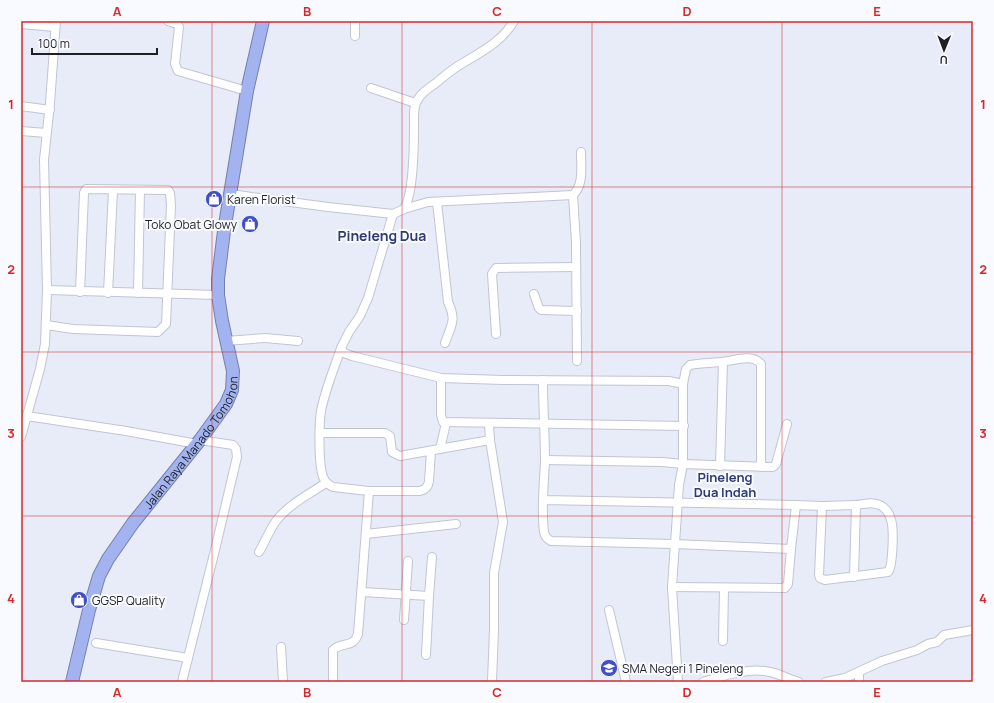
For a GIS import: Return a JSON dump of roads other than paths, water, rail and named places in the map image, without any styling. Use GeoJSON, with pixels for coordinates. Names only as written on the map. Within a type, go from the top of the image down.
{"type":"FeatureCollection","features":[{"type":"Feature","properties":{"kind":"highway","name":"Jalan Raya Manado Tomohon"},"geometry":{"type":"LineString","coordinates":[[72,682],[89,610],[99,576],[117,544],[198,442],[226,404],[232,390],[233,371],[218,295],[218,280],[247,91],[263,21]]}},
{"type":"Feature","properties":{"kind":"street"},"geometry":{"type":"LineString","coordinates":[[168,21],[178,25],[179,28],[175,64],[178,71],[247,91]]}},
{"type":"Feature","properties":{"kind":"street"},"geometry":{"type":"LineString","coordinates":[[355,21],[355,36]]}},
{"type":"Feature","properties":{"kind":"street"},"geometry":{"type":"LineString","coordinates":[[404,209],[409,200],[411,187],[415,103],[419,96],[456,67],[484,51],[499,40],[514,21]]}},
{"type":"Feature","properties":{"kind":"street"},"geometry":{"type":"LineString","coordinates":[[21,24],[56,24],[50,110],[46,133],[44,160],[46,325],[42,362],[21,437]]}},
{"type":"Feature","properties":{"kind":"street"},"geometry":{"type":"LineString","coordinates":[[371,88],[415,103]]}},
{"type":"Feature","properties":{"kind":"street"},"geometry":{"type":"LineString","coordinates":[[21,106],[50,110]]}},
{"type":"Feature","properties":{"kind":"street"},"geometry":{"type":"LineString","coordinates":[[21,131],[46,133]]}},
{"type":"Feature","properties":{"kind":"street"},"geometry":{"type":"LineString","coordinates":[[230,194],[393,214],[421,204],[437,202],[573,195],[577,191],[580,183],[581,152]]}},
{"type":"Feature","properties":{"kind":"street"},"geometry":{"type":"LineString","coordinates":[[46,325],[73,329],[158,332],[166,324],[171,205],[170,193],[168,190],[86,189],[84,193],[80,292]]}},
{"type":"Feature","properties":{"kind":"street"},"geometry":{"type":"LineString","coordinates":[[108,293],[113,190]]}},
{"type":"Feature","properties":{"kind":"street"},"geometry":{"type":"LineString","coordinates":[[138,293],[140,190]]}},
{"type":"Feature","properties":{"kind":"street"},"geometry":{"type":"LineString","coordinates":[[573,195],[576,267],[577,361]]}},
{"type":"Feature","properties":{"kind":"street"},"geometry":{"type":"LineString","coordinates":[[437,202],[448,302],[452,308],[454,317],[445,343]]}},
{"type":"Feature","properties":{"kind":"street"},"geometry":{"type":"LineString","coordinates":[[393,214],[368,298],[360,316],[349,332],[341,348],[321,412],[320,433],[322,475],[326,483],[333,487],[369,491],[420,491],[429,485],[431,451]]}},
{"type":"Feature","properties":{"kind":"street"},"geometry":{"type":"LineString","coordinates":[[496,334],[492,274],[496,268],[576,267]]}},
{"type":"Feature","properties":{"kind":"street"},"geometry":{"type":"LineString","coordinates":[[46,290],[218,295]]}},
{"type":"Feature","properties":{"kind":"street"},"geometry":{"type":"LineString","coordinates":[[534,294],[541,310],[577,311]]}},
{"type":"Feature","properties":{"kind":"street"},"geometry":{"type":"LineString","coordinates":[[226,341],[266,338],[298,341]]}},
{"type":"Feature","properties":{"kind":"street"},"geometry":{"type":"LineString","coordinates":[[341,348],[344,353],[352,356],[441,378],[669,381],[683,384]]}},
{"type":"Feature","properties":{"kind":"street"},"geometry":{"type":"LineString","coordinates":[[678,682],[672,587],[674,544],[683,464],[683,384],[686,369],[690,365],[738,359],[751,359],[758,361],[761,364],[761,466]]}},
{"type":"Feature","properties":{"kind":"street"},"geometry":{"type":"LineString","coordinates":[[720,466],[723,362]]}},
{"type":"Feature","properties":{"kind":"street"},"geometry":{"type":"LineString","coordinates":[[441,378],[441,415],[442,421],[446,423],[684,426]]}},
{"type":"Feature","properties":{"kind":"street"},"geometry":{"type":"LineString","coordinates":[[543,380],[545,460],[543,500],[544,532],[546,537],[551,541],[791,548]]}},
{"type":"Feature","properties":{"kind":"street"},"geometry":{"type":"LineString","coordinates":[[27,416],[126,432],[232,445],[236,449],[237,456],[182,682]]}},
{"type":"Feature","properties":{"kind":"street"},"geometry":{"type":"LineString","coordinates":[[440,449],[446,423]]}},
{"type":"Feature","properties":{"kind":"street"},"geometry":{"type":"LineString","coordinates":[[489,424],[490,440],[503,522],[494,573],[492,682]]}},
{"type":"Feature","properties":{"kind":"street"},"geometry":{"type":"LineString","coordinates":[[545,460],[662,462],[720,466],[770,467],[775,466],[787,424]]}},
{"type":"Feature","properties":{"kind":"street"},"geometry":{"type":"LineString","coordinates":[[320,433],[385,433],[390,436],[392,450],[395,454],[402,455],[490,440]]}},
{"type":"Feature","properties":{"kind":"street"},"geometry":{"type":"LineString","coordinates":[[259,552],[281,515],[290,507],[326,483]]}},
{"type":"Feature","properties":{"kind":"street"},"geometry":{"type":"LineString","coordinates":[[333,682],[333,650],[336,647],[352,643],[357,637],[362,592],[369,491]]}},
{"type":"Feature","properties":{"kind":"street"},"geometry":{"type":"LineString","coordinates":[[543,500],[822,506],[877,504],[886,509],[892,524],[890,570],[888,572],[854,578],[825,580],[820,578],[822,506]]}},
{"type":"Feature","properties":{"kind":"street"},"geometry":{"type":"LineString","coordinates":[[672,587],[785,588],[788,584],[796,505]]}},
{"type":"Feature","properties":{"kind":"street"},"geometry":{"type":"LineString","coordinates":[[854,578],[856,505]]}},
{"type":"Feature","properties":{"kind":"street"},"geometry":{"type":"LineString","coordinates":[[366,534],[456,524]]}},
{"type":"Feature","properties":{"kind":"street"},"geometry":{"type":"LineString","coordinates":[[426,655],[432,557]]}},
{"type":"Feature","properties":{"kind":"street"},"geometry":{"type":"LineString","coordinates":[[404,620],[408,561]]}},
{"type":"Feature","properties":{"kind":"street"},"geometry":{"type":"LineString","coordinates":[[723,641],[724,588]]}},
{"type":"Feature","properties":{"kind":"street"},"geometry":{"type":"LineString","coordinates":[[362,592],[429,596]]}},
{"type":"Feature","properties":{"kind":"street"},"geometry":{"type":"LineString","coordinates":[[609,610],[626,682]]}},
{"type":"Feature","properties":{"kind":"street"},"geometry":{"type":"LineString","coordinates":[[826,682],[845,678],[882,661],[937,642],[944,635],[973,630]]}},
{"type":"Feature","properties":{"kind":"street"},"geometry":{"type":"LineString","coordinates":[[96,643],[188,658]]}},
{"type":"Feature","properties":{"kind":"street"},"geometry":{"type":"LineString","coordinates":[[281,647],[283,682]]}},
{"type":"Feature","properties":{"kind":"street"},"geometry":{"type":"LineString","coordinates":[[703,682],[737,673],[764,671],[799,682]]}},
{"type":"Feature","properties":{"kind":"street"},"geometry":{"type":"LineString","coordinates":[[859,672],[859,682]]}},
{"type":"Feature","properties":{"kind":"place","name":"Karen Florist"},"geometry":{"type":"Point","coordinates":[214,199]}},
{"type":"Feature","properties":{"kind":"place","name":"Toko Obat Glowy"},"geometry":{"type":"Point","coordinates":[250,224]}},
{"type":"Feature","properties":{"kind":"place","name":"GGSP Quality"},"geometry":{"type":"Point","coordinates":[79,600]}},
{"type":"Feature","properties":{"kind":"place","name":"SMA Negeri 1 Pineleng"},"geometry":{"type":"Point","coordinates":[609,668]}},
{"type":"Feature","properties":{"kind":"district","name":"Pineleng Dua"},"geometry":{"type":"Point","coordinates":[382,235]}},
{"type":"Feature","properties":{"kind":"district","name":"Pineleng Dua Indah"},"geometry":{"type":"Point","coordinates":[725,484]}}]}
